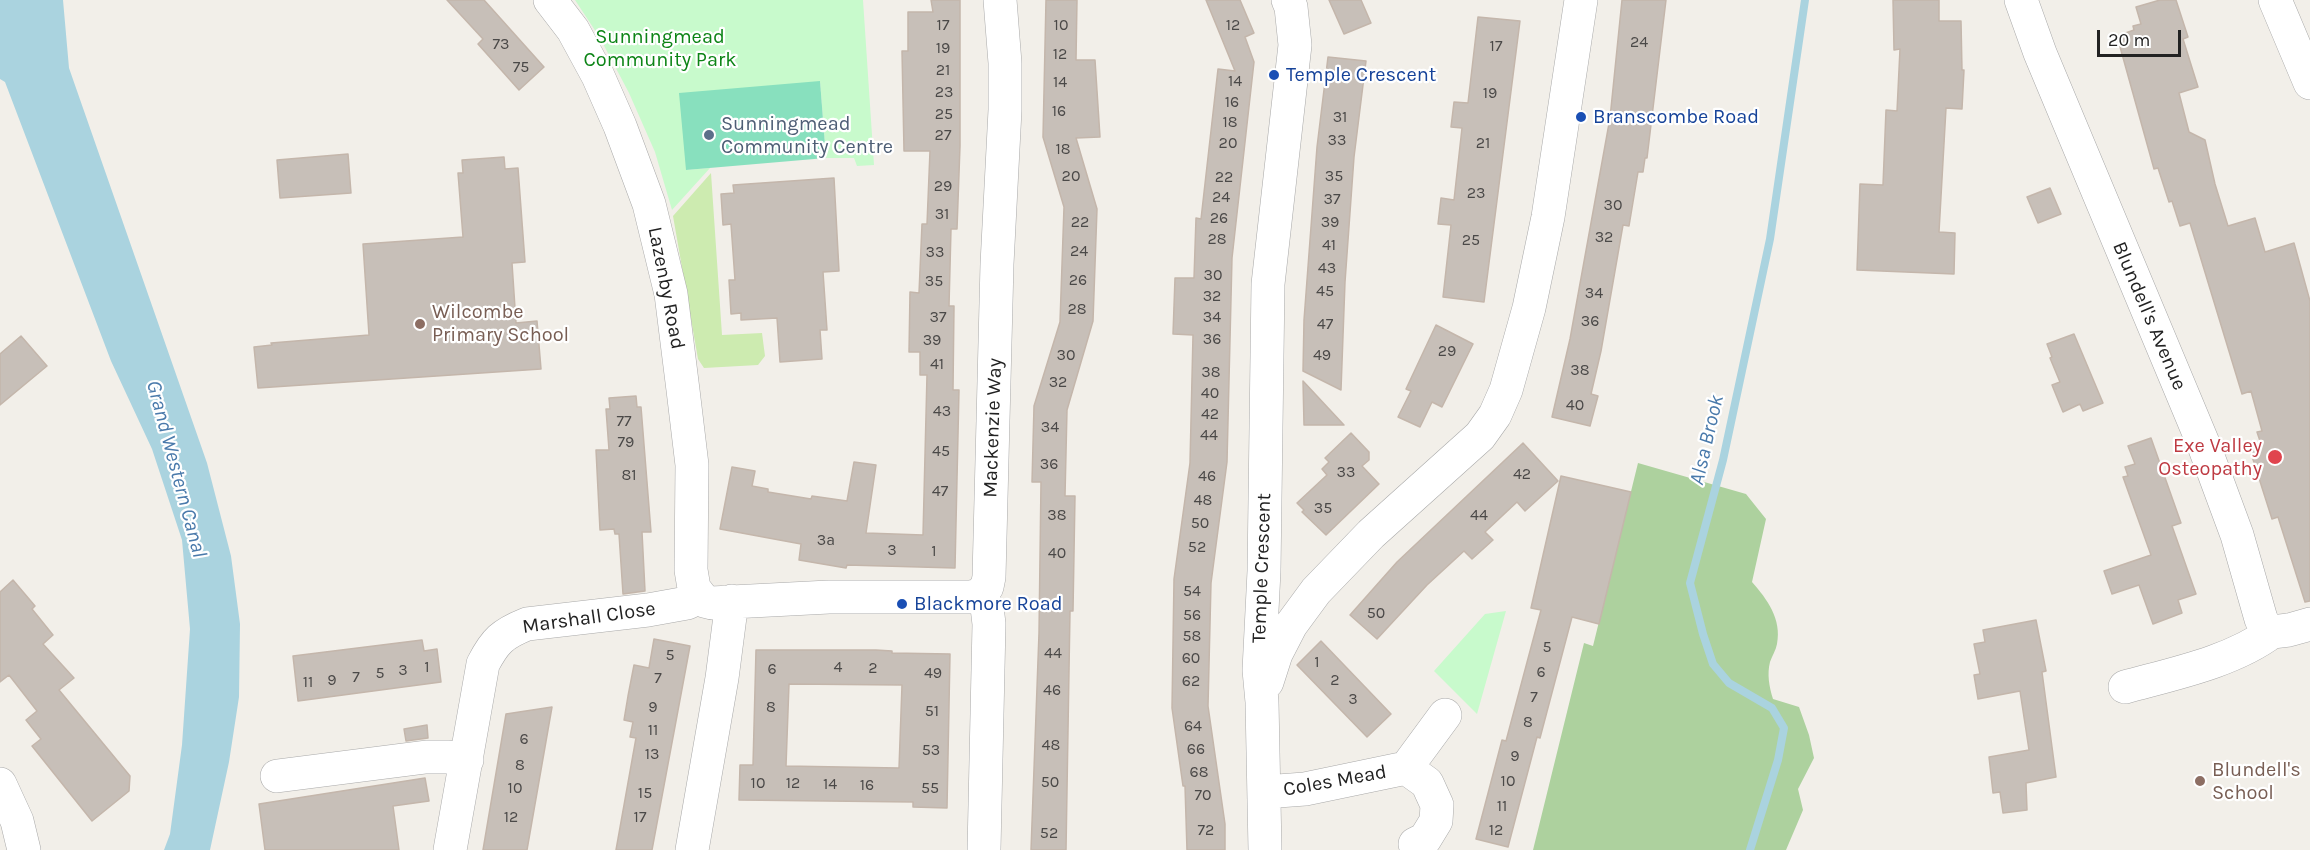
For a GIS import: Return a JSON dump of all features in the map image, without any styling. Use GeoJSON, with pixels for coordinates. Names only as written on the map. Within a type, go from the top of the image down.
{"type":"FeatureCollection","features":[{"type":"Feature","properties":{"kind":"street","name":"Lazenby Road"},"geometry":{"type":"LineString","coordinates":[[550,0],[573,30],[598,76],[620,126],[649,204],[670,294],[684,390],[692,465],[691,570],[694,588],[700,597]]}},
{"type":"Feature","properties":{"kind":"street","name":"Mackenzie Way"},"geometry":{"type":"LineString","coordinates":[[979,595],[987,587],[989,577],[997,264],[1005,110],[1005,63],[1000,0]]}},
{"type":"Feature","properties":{"kind":"street","name":"Temple Crescent"},"geometry":{"type":"LineString","coordinates":[[1265,850],[1262,702],[1259,670],[1264,571],[1268,284],[1295,45],[1291,7],[1288,0]]}},
{"type":"Feature","properties":{"kind":"street"},"geometry":{"type":"LineString","coordinates":[[1262,702],[1276,654],[1292,625],[1316,591],[1371,534],[1480,436],[1495,415],[1506,390],[1529,308],[1548,217],[1581,0]]}},
{"type":"Feature","properties":{"kind":"street","name":"Blundell's Avenue"},"geometry":{"type":"LineString","coordinates":[[2021,0],[2044,64],[2204,443],[2237,535],[2261,619],[2266,629],[2272,632]]}},
{"type":"Feature","properties":{"kind":"street"},"geometry":{"type":"LineString","coordinates":[[2275,0],[2310,83]]}},
{"type":"Feature","properties":{"kind":"street"},"geometry":{"type":"LineString","coordinates":[[1264,571],[1279,589],[1299,596],[1316,591]]}},
{"type":"Feature","properties":{"kind":"street"},"geometry":{"type":"LineString","coordinates":[[700,597],[712,603],[829,597],[970,597],[979,595],[987,607],[988,624],[984,850]]}},
{"type":"Feature","properties":{"kind":"street","name":"Marshall Close"},"geometry":{"type":"LineString","coordinates":[[450,850],[483,664],[493,644],[509,631],[527,624],[687,603],[700,597]]}},
{"type":"Feature","properties":{"kind":"street"},"geometry":{"type":"LineString","coordinates":[[692,850],[722,678],[732,601]]}},
{"type":"Feature","properties":{"kind":"street"},"geometry":{"type":"LineString","coordinates":[[2125,687],[2225,656],[2258,642],[2272,632],[2310,624]]}},
{"type":"Feature","properties":{"kind":"street","name":"Coles Mead"},"geometry":{"type":"LineString","coordinates":[[1264,792],[1305,789],[1406,768],[1445,715]]}},
{"type":"Feature","properties":{"kind":"street"},"geometry":{"type":"LineString","coordinates":[[277,776],[426,757],[467,760]]}},
{"type":"Feature","properties":{"kind":"street","name":"Coles Mead"},"geometry":{"type":"LineString","coordinates":[[1406,768],[1427,783],[1437,805],[1436,821],[1425,839],[1415,844]]}},
{"type":"Feature","properties":{"kind":"street"},"geometry":{"type":"LineString","coordinates":[[0,784],[17,821],[24,850]]}},
{"type":"Feature","properties":{"kind":"green space","name":"Sunningmead Community Park"},"geometry":{"type":"Polygon","coordinates":[[[575,0],[863,0],[874,165],[857,166],[854,158],[826,158],[820,81],[686,170],[710,168],[672,210],[655,152],[629,93],[600,38],[575,0]]]}},
{"type":"Feature","properties":{"kind":"green space"},"geometry":{"type":"Polygon","coordinates":[[[820,81],[826,158],[686,170],[679,93],[820,81]]]}},
{"type":"Feature","properties":{"kind":"green space"},"geometry":{"type":"Polygon","coordinates":[[[711,173],[722,335],[762,333],[765,356],[758,365],[704,368],[698,359],[673,216],[711,173]]]}},
{"type":"Feature","properties":{"kind":"green space"},"geometry":{"type":"Polygon","coordinates":[[[1638,463],[1746,494],[1766,519],[1752,582],[1768,602],[1777,626],[1777,644],[1769,667],[1770,689],[1773,699],[1799,707],[1814,758],[1798,789],[1803,810],[1786,850],[1533,850],[1584,643],[1593,646],[1638,463]]]}},
{"type":"Feature","properties":{"kind":"green space"},"geometry":{"type":"Polygon","coordinates":[[[1506,611],[1477,714],[1434,671],[1485,614],[1506,611]]]}},
{"type":"Feature","properties":{"kind":"water","name":"Grand Western Canal"},"geometry":{"type":"Polygon","coordinates":[[[0,0],[63,0],[69,68],[207,463],[231,556],[240,624],[239,697],[229,762],[210,850],[164,850],[170,834],[182,745],[190,629],[182,540],[152,449],[111,361],[5,82],[0,79],[0,0]]]}},
{"type":"Feature","properties":{"kind":"building"},"geometry":{"type":"Polygon","coordinates":[[[447,0],[484,0],[544,67],[519,90],[478,44],[483,39],[447,0]]]}},
{"type":"Feature","properties":{"kind":"building"},"geometry":{"type":"Polygon","coordinates":[[[931,0],[960,0],[960,146],[957,229],[951,229],[949,306],[954,306],[953,390],[959,390],[955,568],[847,565],[846,568],[799,560],[801,544],[720,529],[732,467],[755,471],[752,486],[768,489],[768,492],[811,499],[812,496],[847,501],[854,462],[876,465],[866,533],[923,535],[927,375],[920,375],[920,352],[909,352],[910,292],[919,293],[922,224],[927,224],[930,151],[904,151],[902,51],[908,51],[908,12],[933,12],[931,0]]]}},
{"type":"Feature","properties":{"kind":"building"},"geometry":{"type":"Polygon","coordinates":[[[1046,0],[1077,0],[1076,60],[1095,60],[1100,137],[1076,138],[1097,209],[1093,321],[1067,410],[1065,496],[1075,496],[1073,611],[1070,611],[1066,850],[1031,850],[1039,633],[1041,482],[1032,482],[1034,406],[1060,322],[1064,207],[1043,137],[1046,0]]]}},
{"type":"Feature","properties":{"kind":"building"},"geometry":{"type":"Polygon","coordinates":[[[1206,0],[1240,0],[1254,33],[1245,37],[1254,62],[1232,258],[1227,462],[1211,583],[1208,706],[1225,824],[1225,850],[1187,850],[1185,786],[1183,786],[1172,708],[1174,579],[1190,463],[1193,335],[1173,334],[1175,278],[1194,278],[1196,218],[1201,219],[1218,69],[1235,71],[1206,0]]]}},
{"type":"Feature","properties":{"kind":"building"},"geometry":{"type":"Polygon","coordinates":[[[1329,0],[1361,0],[1371,23],[1344,34],[1329,0]]]}},
{"type":"Feature","properties":{"kind":"building"},"geometry":{"type":"Polygon","coordinates":[[[1622,0],[1666,0],[1647,158],[1645,158],[1643,172],[1638,172],[1629,226],[1623,225],[1601,351],[1591,394],[1598,396],[1590,426],[1552,417],[1570,339],[1610,118],[1622,0]]]}},
{"type":"Feature","properties":{"kind":"building"},"geometry":{"type":"Polygon","coordinates":[[[1893,0],[1939,0],[1939,21],[1961,21],[1962,70],[1964,70],[1962,109],[1946,108],[1939,232],[1955,233],[1954,274],[1857,270],[1860,184],[1883,185],[1886,110],[1897,111],[1900,49],[1894,50],[1893,0]]]}},
{"type":"Feature","properties":{"kind":"building"},"geometry":{"type":"Polygon","coordinates":[[[2160,0],[2176,0],[2188,37],[2183,39],[2198,87],[2179,93],[2189,132],[2205,140],[2228,226],[2255,218],[2265,252],[2294,243],[2310,301],[2310,601],[2305,602],[2278,517],[2272,519],[2250,450],[2262,447],[2257,432],[2262,431],[2251,391],[2242,394],[2190,223],[2180,226],[2158,168],[2154,169],[2117,36],[2134,30],[2133,26],[2141,24],[2136,7],[2160,0]]]}},
{"type":"Feature","properties":{"kind":"building"},"geometry":{"type":"Polygon","coordinates":[[[1478,17],[1520,21],[1484,302],[1443,297],[1451,225],[1438,224],[1441,198],[1454,200],[1462,128],[1451,127],[1454,102],[1468,103],[1478,17]]]}},
{"type":"Feature","properties":{"kind":"building"},"geometry":{"type":"Polygon","coordinates":[[[1328,57],[1366,61],[1354,157],[1345,282],[1341,390],[1303,371],[1304,320],[1317,147],[1328,57]]]}},
{"type":"Feature","properties":{"kind":"building"},"geometry":{"type":"Polygon","coordinates":[[[348,154],[351,193],[280,198],[277,160],[348,154]]]}},
{"type":"Feature","properties":{"kind":"building"},"geometry":{"type":"Polygon","coordinates":[[[504,157],[505,169],[518,168],[525,262],[512,263],[516,323],[537,321],[541,369],[258,388],[254,347],[272,345],[271,343],[369,335],[363,244],[463,237],[458,173],[463,173],[462,160],[504,157]]]}},
{"type":"Feature","properties":{"kind":"building"},"geometry":{"type":"Polygon","coordinates":[[[834,178],[839,271],[823,272],[827,330],[820,330],[822,359],[780,362],[777,318],[741,320],[741,313],[731,314],[729,280],[735,280],[731,224],[723,225],[721,194],[734,193],[733,185],[834,178]]]}},
{"type":"Feature","properties":{"kind":"building"},"geometry":{"type":"Polygon","coordinates":[[[2050,188],[2061,214],[2038,223],[2027,197],[2050,188]]]}},
{"type":"Feature","properties":{"kind":"building"},"geometry":{"type":"Polygon","coordinates":[[[1436,325],[1473,344],[1442,407],[1432,402],[1420,427],[1398,417],[1411,391],[1406,389],[1436,325]]]}},
{"type":"Feature","properties":{"kind":"building"},"geometry":{"type":"Polygon","coordinates":[[[2074,334],[2103,403],[2083,411],[2080,404],[2063,412],[2052,385],[2060,382],[2047,344],[2074,334]]]}},
{"type":"Feature","properties":{"kind":"building"},"geometry":{"type":"Polygon","coordinates":[[[21,336],[47,366],[0,405],[0,354],[21,336]]]}},
{"type":"Feature","properties":{"kind":"building"},"geometry":{"type":"Polygon","coordinates":[[[1303,381],[1344,425],[1304,425],[1303,381]]]}},
{"type":"Feature","properties":{"kind":"building"},"geometry":{"type":"Polygon","coordinates":[[[636,396],[637,407],[641,407],[651,532],[642,532],[645,591],[623,594],[619,534],[615,534],[614,529],[600,530],[596,450],[609,450],[606,409],[610,409],[609,398],[636,396]]]}},
{"type":"Feature","properties":{"kind":"building"},"geometry":{"type":"Polygon","coordinates":[[[1351,433],[1369,452],[1369,460],[1362,466],[1379,484],[1326,535],[1302,512],[1304,510],[1297,503],[1327,475],[1322,469],[1329,462],[1325,458],[1351,433]]]}},
{"type":"Feature","properties":{"kind":"building"},"geometry":{"type":"Polygon","coordinates":[[[2151,438],[2181,523],[2172,526],[2196,594],[2178,600],[2182,613],[2153,624],[2139,585],[2112,594],[2104,571],[2151,555],[2123,477],[2128,476],[2125,467],[2135,464],[2128,446],[2151,438]]]}},
{"type":"Feature","properties":{"kind":"building"},"geometry":{"type":"Polygon","coordinates":[[[1523,443],[1558,481],[1525,511],[1517,502],[1485,532],[1493,540],[1472,559],[1464,551],[1427,585],[1377,639],[1350,615],[1397,562],[1523,443]]]}},
{"type":"Feature","properties":{"kind":"building"},"geometry":{"type":"Polygon","coordinates":[[[1561,476],[1631,492],[1599,624],[1572,617],[1508,847],[1476,839],[1502,740],[1506,741],[1541,610],[1531,608],[1561,476]]]}},
{"type":"Feature","properties":{"kind":"building"},"geometry":{"type":"Polygon","coordinates":[[[13,580],[35,606],[32,609],[53,635],[43,644],[74,678],[59,690],[130,776],[129,791],[92,821],[32,746],[41,739],[26,720],[37,711],[9,675],[0,682],[0,592],[13,580]]]}},
{"type":"Feature","properties":{"kind":"building"},"geometry":{"type":"Polygon","coordinates":[[[2036,620],[2046,671],[2042,672],[2056,777],[2026,783],[2027,810],[2003,813],[2000,792],[1993,793],[1989,757],[2029,750],[2020,691],[1978,699],[1974,675],[1980,674],[1974,644],[1985,642],[1983,630],[2036,620]]]}},
{"type":"Feature","properties":{"kind":"building"},"geometry":{"type":"Polygon","coordinates":[[[654,639],[690,646],[652,850],[616,850],[636,738],[630,737],[633,722],[624,720],[628,696],[634,665],[649,668],[654,639]]]}},
{"type":"Feature","properties":{"kind":"building"},"geometry":{"type":"Polygon","coordinates":[[[422,640],[424,651],[437,649],[441,682],[298,701],[293,656],[422,640]]]}},
{"type":"Feature","properties":{"kind":"building"},"geometry":{"type":"Polygon","coordinates":[[[1321,641],[1391,714],[1367,737],[1297,665],[1321,641]]]}},
{"type":"Feature","properties":{"kind":"building"},"geometry":{"type":"Polygon","coordinates":[[[756,650],[876,650],[892,651],[892,653],[950,654],[947,808],[913,807],[913,802],[739,800],[740,765],[753,765],[756,650]],[[789,684],[786,766],[899,768],[902,685],[789,684]]]}},
{"type":"Feature","properties":{"kind":"building"},"geometry":{"type":"Polygon","coordinates":[[[552,707],[527,850],[483,850],[506,714],[552,707]]]}},
{"type":"Feature","properties":{"kind":"building"},"geometry":{"type":"Polygon","coordinates":[[[427,725],[428,738],[406,741],[404,729],[427,725]]]}},
{"type":"Feature","properties":{"kind":"building"},"geometry":{"type":"Polygon","coordinates":[[[425,778],[429,801],[393,806],[399,850],[265,850],[259,804],[425,778]]]}},
{"type":"Feature","properties":{"kind":"waterway","name":"Alsa Brook"},"geometry":{"type":"LineString","coordinates":[[1750,850],[1778,760],[1784,728],[1772,708],[1729,683],[1713,664],[1690,583],[1723,460],[1770,239],[1805,0]]}},
{"type":"Feature","properties":{"kind":"place","name":"Temple Crescent"},"geometry":{"type":"Point","coordinates":[1274,75]}},
{"type":"Feature","properties":{"kind":"place","name":"Branscombe Road"},"geometry":{"type":"Point","coordinates":[1581,117]}},
{"type":"Feature","properties":{"kind":"place","name":"Sunningmead Community Centre"},"geometry":{"type":"Point","coordinates":[709,135]}},
{"type":"Feature","properties":{"kind":"place","name":"Wilcombe Primary School"},"geometry":{"type":"Point","coordinates":[420,324]}},
{"type":"Feature","properties":{"kind":"place","name":"Exe Valley Osteopathy"},"geometry":{"type":"Point","coordinates":[2275,457]}},
{"type":"Feature","properties":{"kind":"place","name":"Blackmore Road"},"geometry":{"type":"Point","coordinates":[902,604]}},
{"type":"Feature","properties":{"kind":"place","name":"Blundell's School"},"geometry":{"type":"Point","coordinates":[2200,781]}}]}
